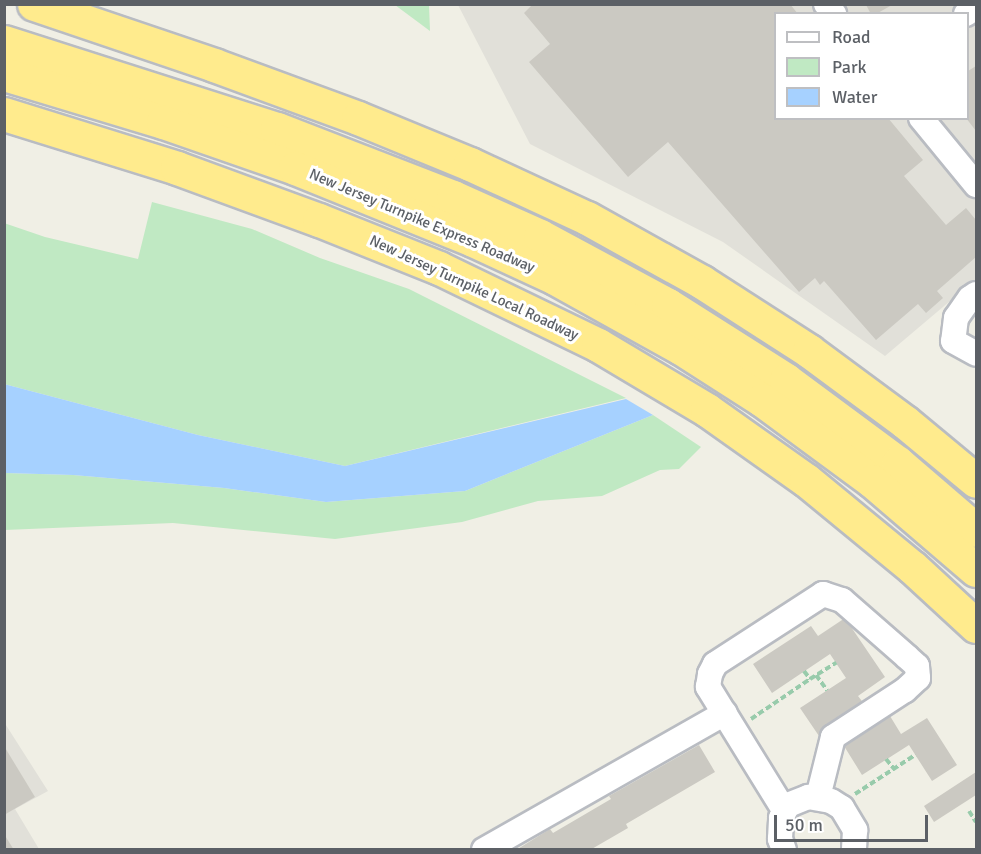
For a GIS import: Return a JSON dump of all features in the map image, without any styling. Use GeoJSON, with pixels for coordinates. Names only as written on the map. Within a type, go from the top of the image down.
{"type":"FeatureCollection","features":[{"type":"Feature","properties":{"kind":"highway"},"geometry":{"type":"LineString","coordinates":[[33,4],[214,64],[358,118],[539,195],[672,264],[809,351],[905,422],[976,481]]}},
{"type":"Feature","properties":{"kind":"highway","name":"New Jersey Turnpike Express Roadway"},"geometry":{"type":"LineString","coordinates":[[4,42],[163,90],[339,168],[599,301],[681,348],[762,400],[863,474],[976,570]]}},
{"type":"Feature","properties":{"kind":"highway","name":"New Jersey Turnpike Express Roadway"},"geometry":{"type":"LineString","coordinates":[[4,74],[163,122],[453,197],[540,236],[678,310],[819,403],[898,463],[976,530]]}},
{"type":"Feature","properties":{"kind":"highway","name":"New Jersey Turnpike Local Roadway"},"geometry":{"type":"LineString","coordinates":[[4,114],[155,161],[319,220],[439,268],[598,345],[707,410],[858,521],[976,626]]}},
{"type":"Feature","properties":{"kind":"street"},"geometry":{"type":"LineString","coordinates":[[923,120],[976,185]]}},
{"type":"Feature","properties":{"kind":"street"},"geometry":{"type":"LineString","coordinates":[[976,294],[970,298],[956,318],[953,340],[976,354]]}},
{"type":"Feature","properties":{"kind":"street"},"geometry":{"type":"LineString","coordinates":[[784,810],[708,687],[715,664],[823,594],[842,600],[908,657],[917,666],[918,678],[905,690],[832,737],[818,797]]}},
{"type":"Feature","properties":{"kind":"street"},"geometry":{"type":"LineString","coordinates":[[484,849],[730,721]]}},
{"type":"Feature","properties":{"kind":"street"},"geometry":{"type":"LineString","coordinates":[[784,849],[779,830],[784,810],[798,799],[818,797],[842,808],[855,830],[854,849]]}},
{"type":"Feature","properties":{"kind":"path"},"geometry":{"type":"LineString","coordinates":[[730,721],[836,663]]}},
{"type":"Feature","properties":{"kind":"path"},"geometry":{"type":"LineString","coordinates":[[804,671],[810,679]]}},
{"type":"Feature","properties":{"kind":"path"},"geometry":{"type":"LineString","coordinates":[[816,675],[827,690]]}},
{"type":"Feature","properties":{"kind":"path"},"geometry":{"type":"LineString","coordinates":[[842,808],[850,797],[915,755]]}},
{"type":"Feature","properties":{"kind":"path"},"geometry":{"type":"LineString","coordinates":[[886,759],[894,769]]}},
{"type":"Feature","properties":{"kind":"path"},"geometry":{"type":"LineString","coordinates":[[969,811],[976,822]]}},
{"type":"Feature","properties":{"kind":"shaded area"},"geometry":{"type":"Polygon","coordinates":[[[458,5],[976,5],[976,279],[885,356],[723,242],[530,144],[458,5]]]}},
{"type":"Feature","properties":{"kind":"shaded area"},"geometry":{"type":"Polygon","coordinates":[[[4,722],[48,791],[15,809],[39,849],[5,849],[4,722]]]}},
{"type":"Feature","properties":{"kind":"green space"},"geometry":{"type":"Polygon","coordinates":[[[395,5],[429,5],[430,31],[395,5]]]}},
{"type":"Feature","properties":{"kind":"green space"},"geometry":{"type":"Polygon","coordinates":[[[152,202],[252,229],[320,258],[409,289],[626,398],[345,466],[198,435],[4,384],[4,223],[45,237],[138,259],[152,202]]]}},
{"type":"Feature","properties":{"kind":"green space"},"geometry":{"type":"Polygon","coordinates":[[[653,415],[701,447],[679,469],[660,470],[602,496],[538,501],[462,522],[335,539],[173,523],[5,530],[5,473],[73,475],[224,488],[326,502],[465,491],[653,415]]]}},
{"type":"Feature","properties":{"kind":"water"},"geometry":{"type":"Polygon","coordinates":[[[4,384],[198,435],[345,466],[626,399],[653,415],[465,491],[326,502],[224,488],[73,475],[5,473],[4,384]]]}},
{"type":"Feature","properties":{"kind":"building"},"geometry":{"type":"Polygon","coordinates":[[[533,4],[790,4],[796,12],[774,12],[774,120],[890,120],[923,160],[904,176],[946,225],[966,208],[976,220],[976,257],[937,291],[943,298],[926,313],[918,304],[876,340],[824,281],[820,285],[815,278],[799,292],[668,142],[628,177],[529,62],[550,44],[524,13],[533,4]]]}},
{"type":"Feature","properties":{"kind":"building"},"geometry":{"type":"Polygon","coordinates":[[[866,5],[892,5],[880,12],[870,12],[866,5]]]}},
{"type":"Feature","properties":{"kind":"building"},"geometry":{"type":"Polygon","coordinates":[[[976,66],[976,131],[968,120],[969,70],[976,66]]]}},
{"type":"Feature","properties":{"kind":"building"},"geometry":{"type":"Polygon","coordinates":[[[845,618],[885,677],[858,696],[865,705],[819,736],[800,708],[846,678],[830,654],[772,693],[753,664],[811,626],[818,636],[845,618]]]}},
{"type":"Feature","properties":{"kind":"building"},"geometry":{"type":"Polygon","coordinates":[[[890,716],[901,734],[927,718],[957,765],[932,781],[909,745],[862,775],[844,746],[890,716]]]}},
{"type":"Feature","properties":{"kind":"building"},"geometry":{"type":"Polygon","coordinates":[[[699,745],[715,772],[626,824],[628,828],[590,850],[516,850],[550,829],[553,833],[611,799],[609,796],[699,745]]]}},
{"type":"Feature","properties":{"kind":"building"},"geometry":{"type":"Polygon","coordinates":[[[4,746],[35,797],[4,815],[4,746]]]}},
{"type":"Feature","properties":{"kind":"building"},"geometry":{"type":"Polygon","coordinates":[[[976,772],[976,795],[934,822],[924,806],[976,772]]]}},
{"type":"Feature","properties":{"kind":"building"},"geometry":{"type":"Polygon","coordinates":[[[4,834],[14,850],[4,850],[4,834]]]}}]}
